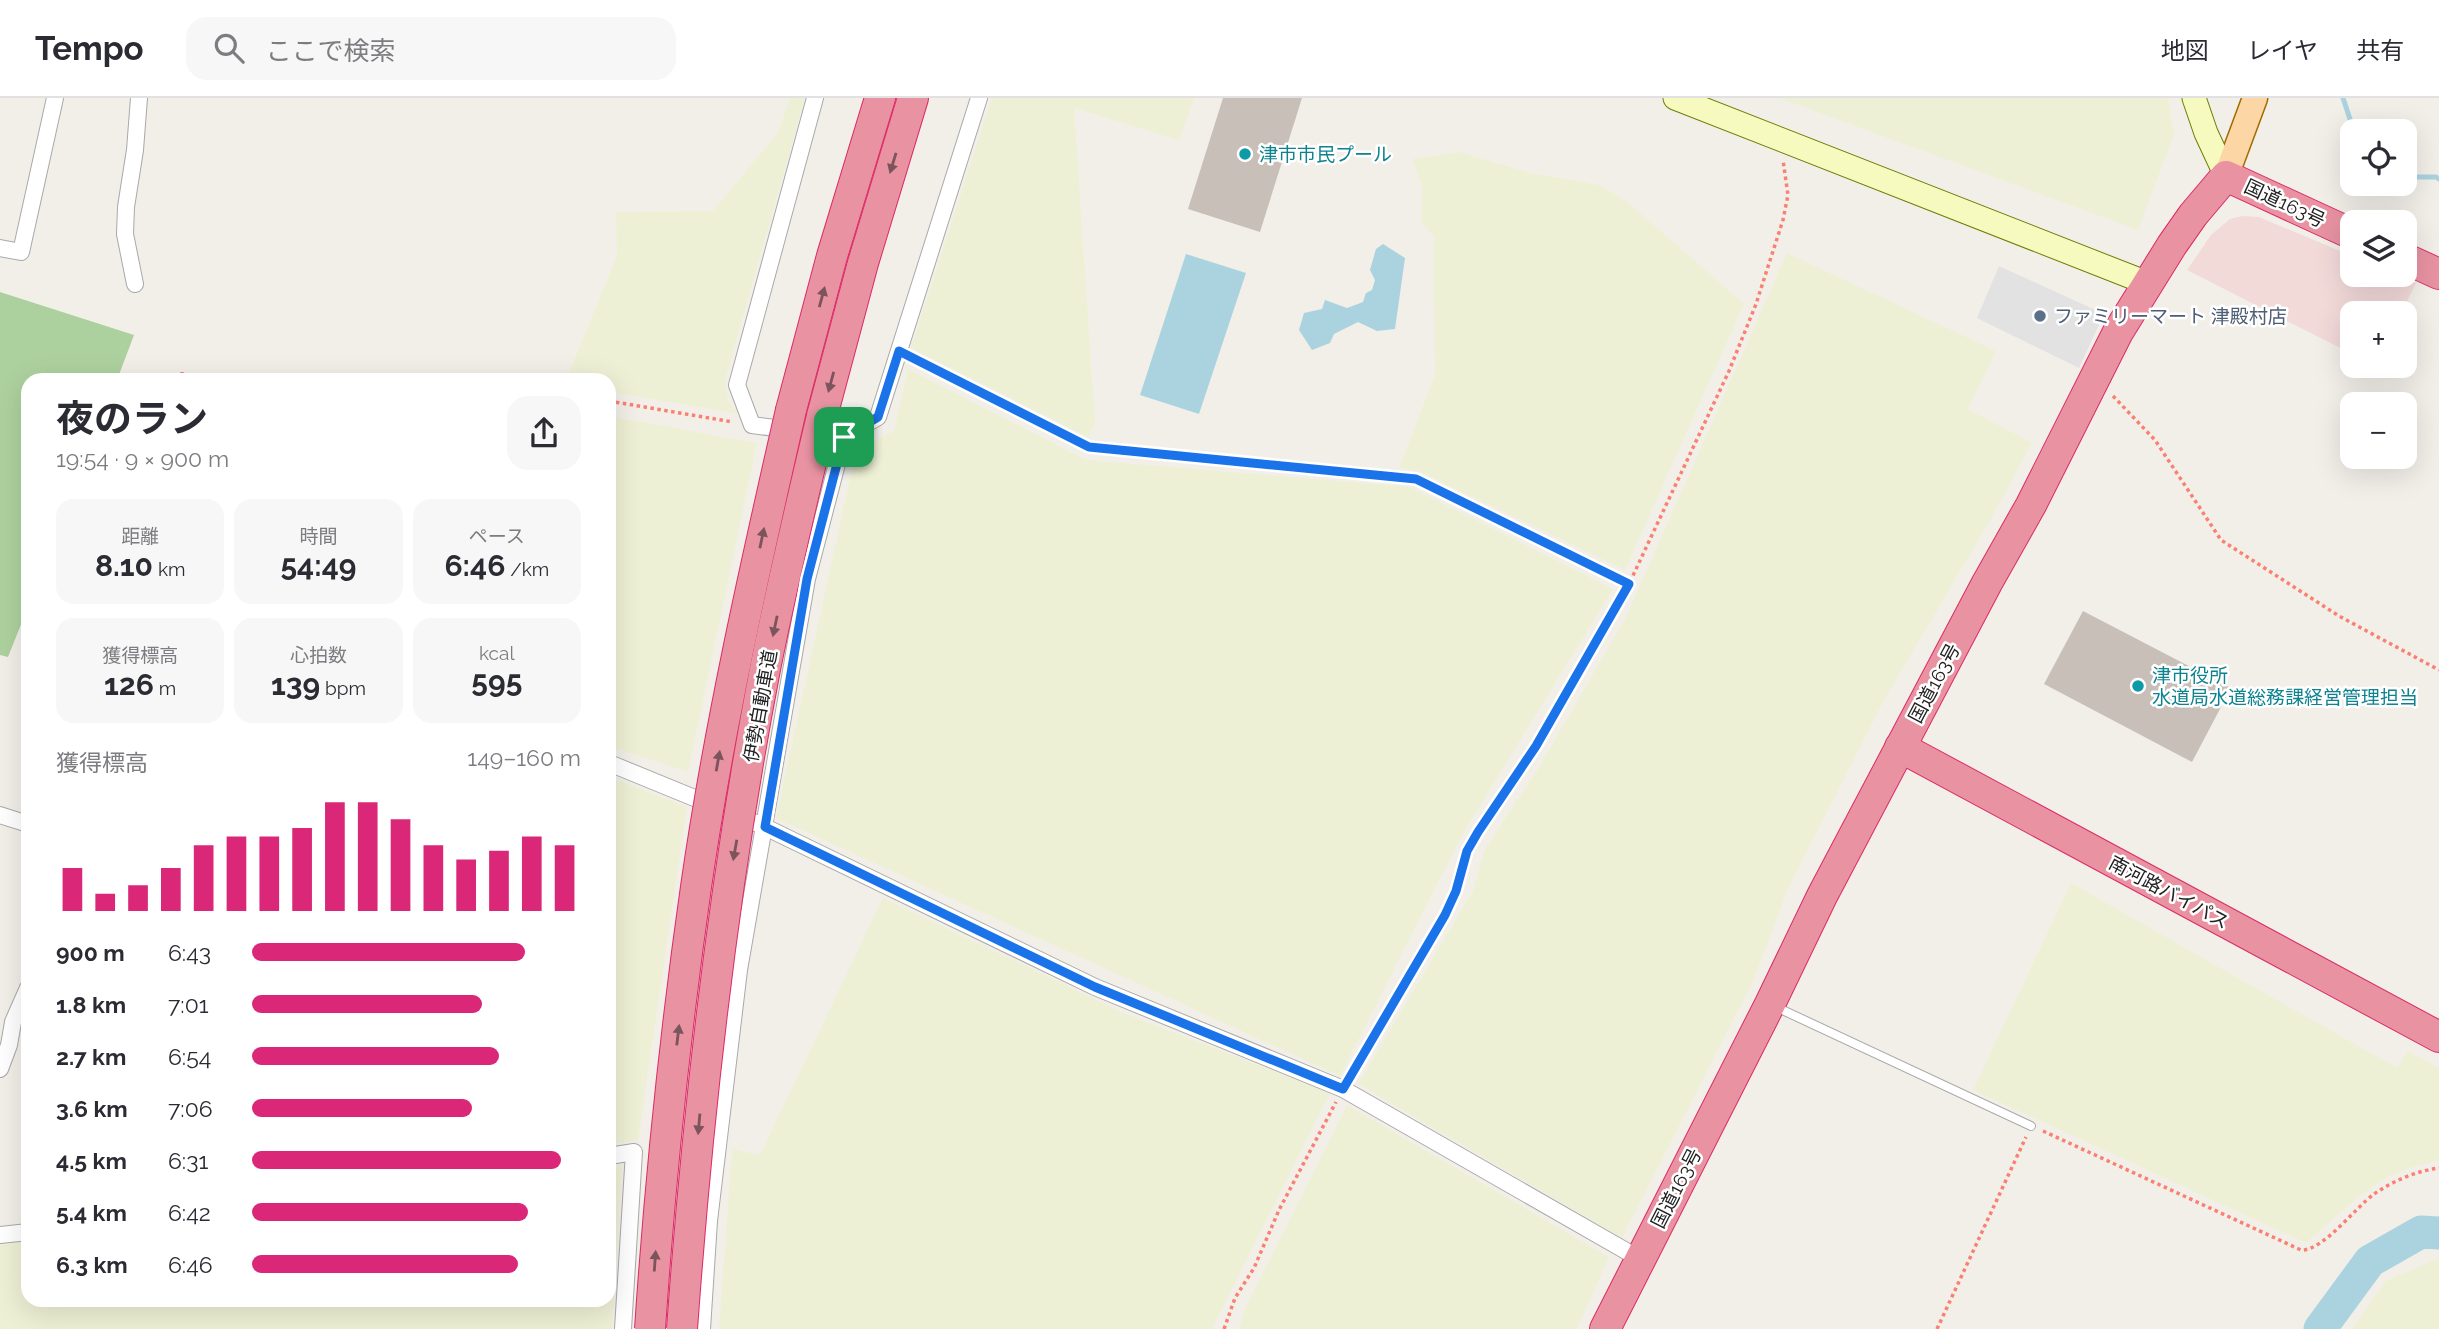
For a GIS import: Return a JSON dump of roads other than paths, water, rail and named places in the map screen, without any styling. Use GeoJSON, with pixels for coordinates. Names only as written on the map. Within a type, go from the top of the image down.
{"type":"FeatureCollection","features":[{"type":"Feature","properties":{"kind":"highway","name":"伊勢自動車道"},"geometry":{"type":"LineString","coordinates":[[650,1329],[658,1216],[696,886],[735,663],[792,410],[832,256],[880,98]]}},
{"type":"Feature","properties":{"kind":"highway","name":"伊勢自動車道"},"geometry":{"type":"LineString","coordinates":[[682,1329],[706,1051],[728,891],[765,669],[822,416],[863,263],[913,98]]}},
{"type":"Feature","properties":{"kind":"highway","name":"国道163号"},"geometry":{"type":"LineString","coordinates":[[1605,1329],[1822,896],[2031,505],[2094,377],[2147,283],[2193,215],[2226,176],[2340,228]]}},
{"type":"Feature","properties":{"kind":"highway"},"geometry":{"type":"LineString","coordinates":[[2417,264],[2439,274]]}},
{"type":"Feature","properties":{"kind":"highway","name":"南河路バイパス"},"geometry":{"type":"LineString","coordinates":[[1900,747],[2429,1031]]}},
{"type":"Feature","properties":{"kind":"main road"},"geometry":{"type":"LineString","coordinates":[[2226,176],[2255,98]]}},
{"type":"Feature","properties":{"kind":"street"},"geometry":{"type":"LineString","coordinates":[[0,248],[21,252],[55,98]]}},
{"type":"Feature","properties":{"kind":"street"},"geometry":{"type":"LineString","coordinates":[[135,284],[125,234],[125,207],[135,150],[139,98]]}},
{"type":"Feature","properties":{"kind":"street"},"geometry":{"type":"LineString","coordinates":[[816,98],[737,385],[752,425],[844,437],[878,417],[979,98]]}},
{"type":"Feature","properties":{"kind":"street"},"geometry":{"type":"LineString","coordinates":[[1675,98],[2147,283]]}},
{"type":"Feature","properties":{"kind":"street"},"geometry":{"type":"LineString","coordinates":[[2194,98],[2206,133],[2226,176]]}},
{"type":"Feature","properties":{"kind":"street"},"geometry":{"type":"LineString","coordinates":[[702,1329],[709,1220],[739,970],[807,579],[844,437]]}},
{"type":"Feature","properties":{"kind":"street"},"geometry":{"type":"LineString","coordinates":[[616,766],[765,827],[1095,987],[1343,1089],[1640,1259]]}},
{"type":"Feature","properties":{"kind":"street"},"geometry":{"type":"LineString","coordinates":[[0,815],[21,822]]}},
{"type":"Feature","properties":{"kind":"street"},"geometry":{"type":"LineString","coordinates":[[0,1069],[21,1004]]}},
{"type":"Feature","properties":{"kind":"street"},"geometry":{"type":"LineString","coordinates":[[616,1155],[634,1153],[623,1329]]}},
{"type":"Feature","properties":{"kind":"street"},"geometry":{"type":"LineString","coordinates":[[0,1235],[21,1233]]}},
{"type":"Feature","properties":{"kind":"lane"},"geometry":{"type":"LineString","coordinates":[[1770,1004],[2031,1126]]}},
{"type":"Feature","properties":{"kind":"water"},"geometry":{"type":"Polygon","coordinates":[[[1383,244],[1405,258],[1395,329],[1377,331],[1358,322],[1334,334],[1330,343],[1312,350],[1299,330],[1304,313],[1322,309],[1325,300],[1347,308],[1363,302],[1366,293],[1372,290],[1375,280],[1370,270],[1376,249],[1383,244]]]}},
{"type":"Feature","properties":{"kind":"water"},"geometry":{"type":"Polygon","coordinates":[[[1186,254],[1246,273],[1199,414],[1140,395],[1186,254]]]}},
{"type":"Feature","properties":{"kind":"waterway"},"geometry":{"type":"LineString","coordinates":[[2343,98],[2350,119]]}},
{"type":"Feature","properties":{"kind":"waterway"},"geometry":{"type":"LineString","coordinates":[[2417,177],[2439,179]]}},
{"type":"Feature","properties":{"kind":"waterway"},"geometry":{"type":"LineString","coordinates":[[2320,1329],[2370,1261],[2421,1232],[2439,1233]]}},
{"type":"Feature","properties":{"kind":"place","name":"津市市民プール"},"geometry":{"type":"Point","coordinates":[1245,154]}},
{"type":"Feature","properties":{"kind":"place","name":"ファミリーマート 津殿村店"},"geometry":{"type":"Point","coordinates":[2040,316]}},
{"type":"Feature","properties":{"kind":"place","name":"津市役所 水道局水道総務課経営管理担当"},"geometry":{"type":"Point","coordinates":[2138,686]}}]}
